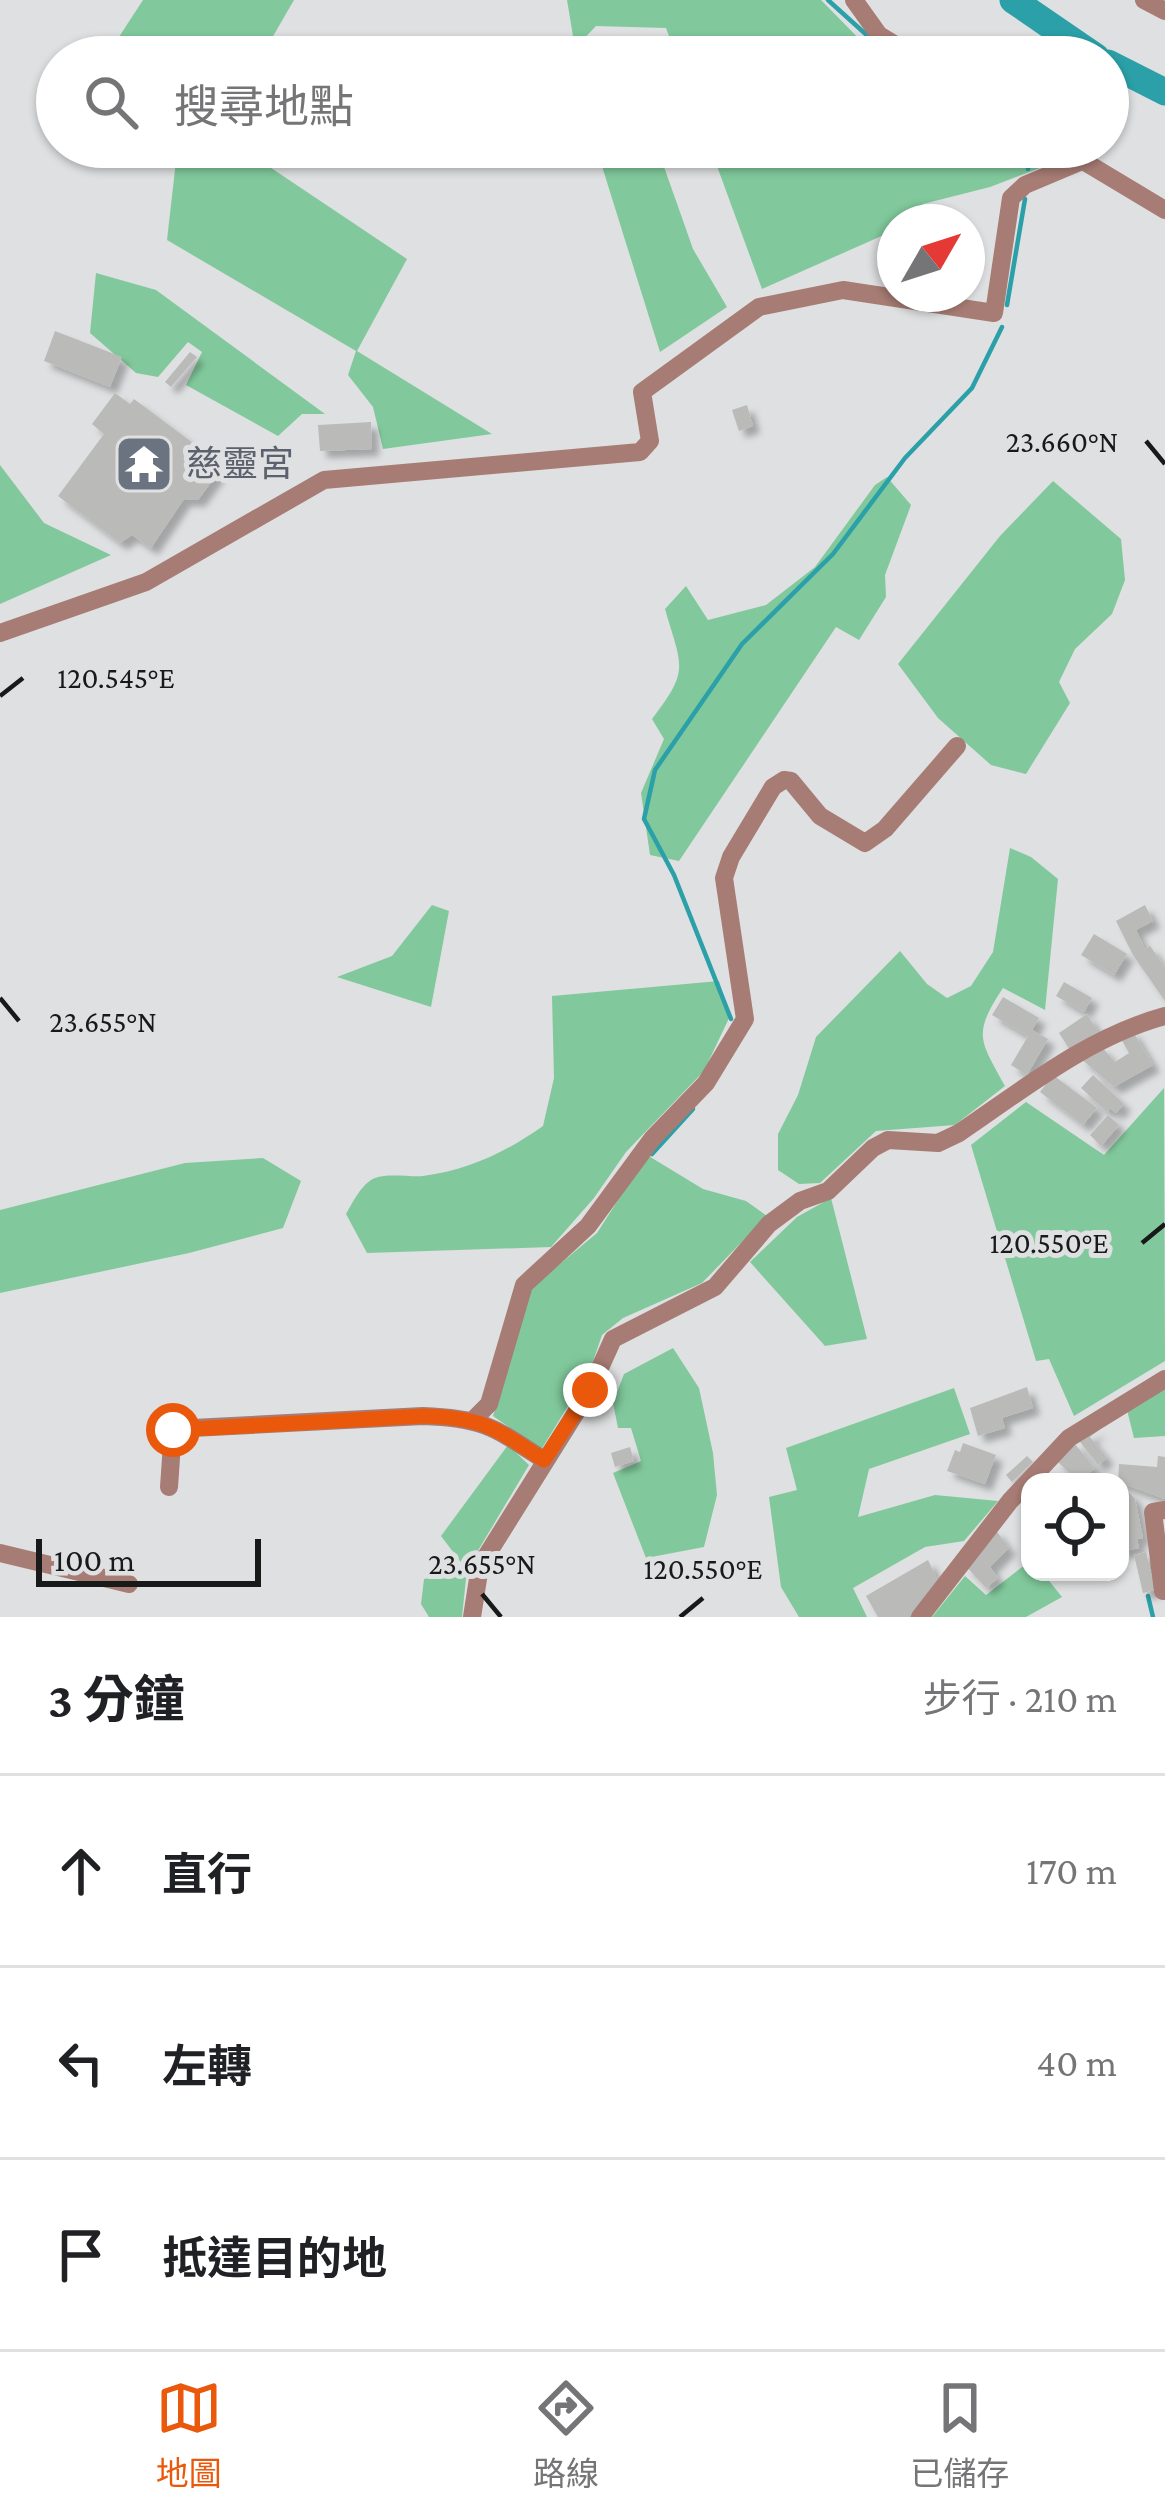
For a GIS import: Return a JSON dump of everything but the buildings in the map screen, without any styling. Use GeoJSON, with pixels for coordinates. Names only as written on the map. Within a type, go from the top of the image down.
{"type":"FeatureCollection","features":[{"type":"Feature","properties":{"kind":"street"},"geometry":{"type":"LineString","coordinates":[[854,0],[881,36]]}},
{"type":"Feature","properties":{"kind":"street"},"geometry":{"type":"LineString","coordinates":[[1144,0],[1165,11]]}},
{"type":"Feature","properties":{"kind":"street"},"geometry":{"type":"LineString","coordinates":[[0,633],[146,582],[324,480],[640,452],[650,442],[642,392],[759,307],[843,290],[994,313],[1011,198],[1025,184],[1065,168]]}},
{"type":"Feature","properties":{"kind":"street"},"geometry":{"type":"LineString","coordinates":[[1094,168],[1165,210]]}},
{"type":"Feature","properties":{"kind":"street"},"geometry":{"type":"LineString","coordinates":[[474,1419],[489,1404],[524,1285],[588,1226],[652,1139],[706,1083],[745,1019],[724,878],[731,857],[773,787],[791,781],[820,816],[865,843],[885,829],[957,746]]}},
{"type":"Feature","properties":{"kind":"street"},"geometry":{"type":"LineString","coordinates":[[472,1617],[479,1566],[590,1390],[613,1339],[715,1287],[769,1224],[800,1201],[828,1191],[873,1148],[888,1140],[938,1143],[1091,1046],[1135,1024],[1165,1016]]}},
{"type":"Feature","properties":{"kind":"street"},"geometry":{"type":"LineString","coordinates":[[920,1617],[1010,1501],[1069,1438],[1165,1378]]}},
{"type":"Feature","properties":{"kind":"street"},"geometry":{"type":"LineString","coordinates":[[169,1486],[173,1430],[424,1416],[474,1419],[492,1425],[544,1460]]}},
{"type":"Feature","properties":{"kind":"street"},"geometry":{"type":"LineString","coordinates":[[1163,1591],[1153,1512],[1165,1510]]}},
{"type":"Feature","properties":{"kind":"street"},"geometry":{"type":"LineString","coordinates":[[0,1553],[129,1584]]}},
{"type":"Feature","properties":{"kind":"green space"},"geometry":{"type":"Polygon","coordinates":[[[143,0],[294,0],[273,36],[120,36],[143,0]]]}},
{"type":"Feature","properties":{"kind":"green space"},"geometry":{"type":"Polygon","coordinates":[[[567,0],[821,0],[856,36],[669,36],[666,28],[596,26],[586,36],[573,36],[567,0]]]}},
{"type":"Feature","properties":{"kind":"green space"},"geometry":{"type":"Polygon","coordinates":[[[175,168],[271,168],[407,259],[357,351],[492,434],[383,449],[373,407],[348,375],[356,351],[167,240],[175,168]]]}},
{"type":"Feature","properties":{"kind":"green space"},"geometry":{"type":"Polygon","coordinates":[[[603,168],[664,168],[693,249],[727,307],[660,352],[603,168]]]}},
{"type":"Feature","properties":{"kind":"green space"},"geometry":{"type":"Polygon","coordinates":[[[718,168],[1040,168],[923,204],[877,204],[877,238],[762,289],[718,168]]]}},
{"type":"Feature","properties":{"kind":"green space"},"geometry":{"type":"Polygon","coordinates":[[[96,273],[156,290],[325,414],[302,414],[278,436],[186,385],[202,352],[188,342],[158,377],[136,373],[90,333],[96,273]]]}},
{"type":"Feature","properties":{"kind":"green space"},"geometry":{"type":"Polygon","coordinates":[[[0,465],[44,523],[111,555],[0,604],[0,465]]]}},
{"type":"Feature","properties":{"kind":"green space"},"geometry":{"type":"Polygon","coordinates":[[[887,477],[911,505],[885,575],[886,597],[859,640],[836,627],[679,861],[650,855],[641,793],[664,739],[652,719],[672,689],[679,667],[665,609],[686,586],[708,620],[766,605],[815,567],[875,485],[887,477]]]}},
{"type":"Feature","properties":{"kind":"green space"},"geometry":{"type":"Polygon","coordinates":[[[1053,481],[1121,539],[1125,580],[1112,614],[1075,649],[1059,682],[1070,703],[1026,774],[991,765],[938,718],[898,664],[1000,536],[1053,481]]]}},
{"type":"Feature","properties":{"kind":"green space"},"geometry":{"type":"Polygon","coordinates":[[[1010,848],[1031,857],[1058,879],[1045,1010],[1003,988],[983,1028],[985,1047],[1005,1086],[955,1125],[876,1131],[820,1183],[799,1184],[778,1170],[778,1134],[798,1095],[816,1037],[900,951],[927,984],[947,998],[971,986],[993,952],[1010,848]]]}},
{"type":"Feature","properties":{"kind":"green space"},"geometry":{"type":"Polygon","coordinates":[[[432,905],[449,911],[431,1007],[337,977],[392,956],[432,905]]]}},
{"type":"Feature","properties":{"kind":"green space"},"geometry":{"type":"Polygon","coordinates":[[[719,981],[730,1016],[704,1071],[626,1152],[551,1247],[367,1253],[346,1214],[370,1180],[456,1169],[501,1152],[543,1126],[554,1078],[552,996],[719,981]]]}},
{"type":"Feature","properties":{"kind":"green space"},"geometry":{"type":"Polygon","coordinates":[[[1164,1088],[1165,1361],[1074,1416],[1049,1359],[1036,1361],[971,1145],[1026,1102],[1104,1155],[1164,1088]]]}},
{"type":"Feature","properties":{"kind":"green space"},"geometry":{"type":"Polygon","coordinates":[[[647,1155],[703,1189],[746,1201],[767,1216],[702,1283],[623,1318],[602,1335],[590,1370],[541,1450],[493,1416],[531,1288],[597,1233],[647,1155]]]}},
{"type":"Feature","properties":{"kind":"green space"},"geometry":{"type":"Polygon","coordinates":[[[263,1158],[301,1181],[283,1228],[0,1293],[0,1210],[185,1163],[263,1158]]]}},
{"type":"Feature","properties":{"kind":"green space"},"geometry":{"type":"Polygon","coordinates":[[[831,1198],[867,1339],[825,1346],[750,1262],[797,1217],[831,1198]]]}},
{"type":"Feature","properties":{"kind":"green space"},"geometry":{"type":"Polygon","coordinates":[[[673,1348],[699,1388],[717,1495],[704,1547],[646,1558],[613,1473],[641,1461],[631,1428],[618,1428],[613,1403],[624,1374],[673,1348]]]}},
{"type":"Feature","properties":{"kind":"green space"},"geometry":{"type":"Polygon","coordinates":[[[1165,1384],[1165,1436],[1134,1438],[1127,1410],[1165,1384]]]}},
{"type":"Feature","properties":{"kind":"green space"},"geometry":{"type":"Polygon","coordinates":[[[954,1388],[970,1434],[869,1469],[858,1517],[935,1495],[998,1501],[964,1541],[925,1547],[853,1588],[867,1617],[799,1617],[781,1587],[769,1497],[797,1490],[786,1448],[954,1388]]]}},
{"type":"Feature","properties":{"kind":"green space"},"geometry":{"type":"Polygon","coordinates":[[[508,1445],[529,1465],[467,1569],[462,1617],[429,1617],[421,1604],[424,1579],[466,1569],[441,1536],[508,1445]]]}},
{"type":"Feature","properties":{"kind":"green space"},"geometry":{"type":"Polygon","coordinates":[[[1021,1568],[1021,1581],[1049,1581],[1062,1597],[1026,1617],[932,1617],[965,1576],[986,1595],[1021,1568]]]}},
{"type":"Feature","properties":{"kind":"waterway"},"geometry":{"type":"LineString","coordinates":[[828,0],[868,36]]}},
{"type":"Feature","properties":{"kind":"waterway"},"geometry":{"type":"LineString","coordinates":[[1013,0],[1065,36]]}},
{"type":"Feature","properties":{"kind":"waterway"},"geometry":{"type":"LineString","coordinates":[[1129,74],[1165,92]]}},
{"type":"Feature","properties":{"kind":"waterway"},"geometry":{"type":"LineString","coordinates":[[1007,305],[1025,199]]}},
{"type":"Feature","properties":{"kind":"waterway"},"geometry":{"type":"LineString","coordinates":[[731,1019],[674,875],[644,819],[655,770],[742,644],[833,554],[905,458],[972,388],[1002,327]]}},
{"type":"Feature","properties":{"kind":"waterway"},"geometry":{"type":"LineString","coordinates":[[652,1154],[693,1109]]}},
{"type":"Feature","properties":{"kind":"waterway"},"geometry":{"type":"LineString","coordinates":[[1148,1596],[1153,1617]]}},
{"type":"Feature","properties":{"kind":"place","name":"慈靈宮"},"geometry":{"type":"Point","coordinates":[144,464]}},
{"type":"Feature","properties":{"kind":"route"},"geometry":{"type":"LineString","coordinates":[[173,1430],[424,1416],[463,1418],[492,1425],[544,1460],[590,1390]]}}]}
